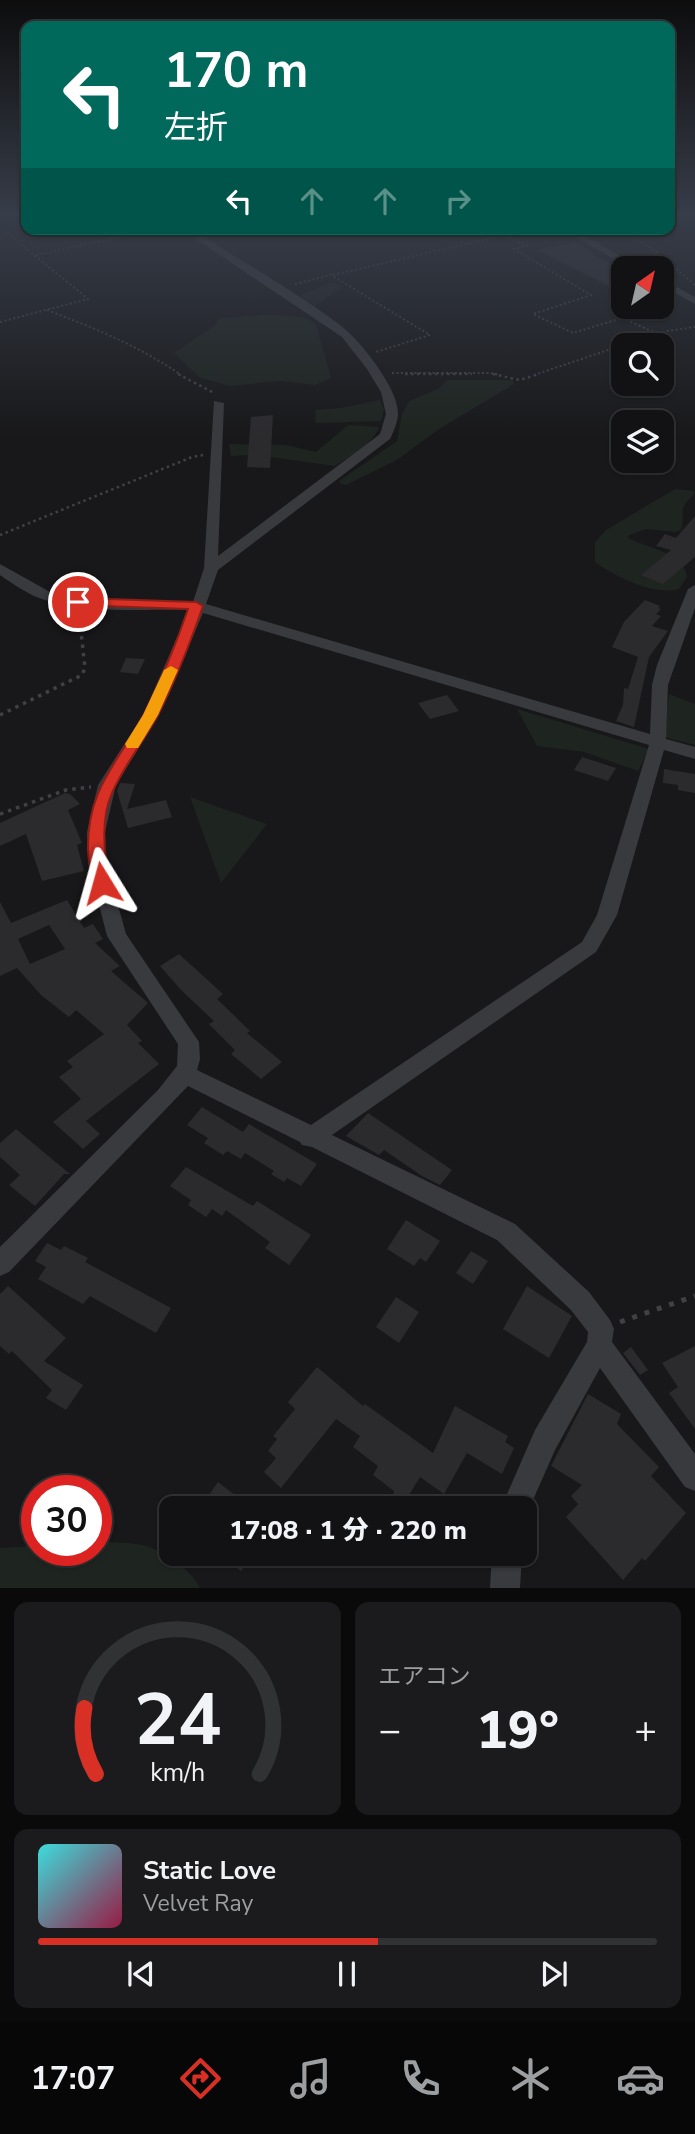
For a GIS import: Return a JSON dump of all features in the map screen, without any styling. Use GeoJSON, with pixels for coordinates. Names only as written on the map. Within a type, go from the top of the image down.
{"type":"FeatureCollection","features":[{"type":"Feature","properties":{"kind":"street"},"geometry":{"type":"LineString","coordinates":[[211,568],[386,436],[392,414],[390,402],[353,342],[338,328],[279,290]]}},
{"type":"Feature","properties":{"kind":"street"},"geometry":{"type":"LineString","coordinates":[[676,290],[695,301]]}},
{"type":"Feature","properties":{"kind":"street"},"geometry":{"type":"LineString","coordinates":[[0,1264],[166,1097],[185,1074],[192,1058],[188,1042],[117,936],[97,862],[96,832],[107,785],[151,715],[206,588],[211,568],[218,403]]}},
{"type":"Feature","properties":{"kind":"street"},"geometry":{"type":"LineString","coordinates":[[0,568],[22,584],[46,596],[78,602],[196,606],[695,753]]}},
{"type":"Feature","properties":{"kind":"street"},"geometry":{"type":"LineString","coordinates":[[310,1138],[589,947],[607,915],[657,742],[660,685],[664,665],[695,589]]}},
{"type":"Feature","properties":{"kind":"street"},"geometry":{"type":"LineString","coordinates":[[185,1074],[310,1138],[506,1232],[580,1301],[600,1337],[695,1478]]}},
{"type":"Feature","properties":{"kind":"street"},"geometry":{"type":"LineString","coordinates":[[520,1496],[545,1440],[600,1337]]}},
{"type":"Feature","properties":{"kind":"street"},"geometry":{"type":"LineString","coordinates":[[505,1588],[506,1566]]}},
{"type":"Feature","properties":{"kind":"path"},"geometry":{"type":"LineString","coordinates":[[0,322],[88,299],[77,290]]}},
{"type":"Feature","properties":{"kind":"path"},"geometry":{"type":"LineString","coordinates":[[356,290],[430,335],[376,351],[384,362]]}},
{"type":"Feature","properties":{"kind":"path"},"geometry":{"type":"LineString","coordinates":[[583,290],[591,295],[533,314],[573,334],[622,318],[656,333]]}},
{"type":"Feature","properties":{"kind":"path"},"geometry":{"type":"LineString","coordinates":[[45,310],[100,330],[151,354],[190,382],[201,385],[216,395],[218,403]]}},
{"type":"Feature","properties":{"kind":"path"},"geometry":{"type":"LineString","coordinates":[[663,333],[695,327]]}},
{"type":"Feature","properties":{"kind":"path"},"geometry":{"type":"LineString","coordinates":[[374,373],[490,373],[520,380],[611,349]]}},
{"type":"Feature","properties":{"kind":"path"},"geometry":{"type":"LineString","coordinates":[[0,535],[192,457],[216,453]]}},
{"type":"Feature","properties":{"kind":"path"},"geometry":{"type":"LineString","coordinates":[[0,715],[82,675],[85,668],[78,602]]}},
{"type":"Feature","properties":{"kind":"path"},"geometry":{"type":"LineString","coordinates":[[0,814],[66,790],[107,785]]}},
{"type":"Feature","properties":{"kind":"path"},"geometry":{"type":"LineString","coordinates":[[600,1337],[695,1296]]}},
{"type":"Feature","properties":{"kind":"shaded area"},"geometry":{"type":"Polygon","coordinates":[[[313,290],[338,290],[315,306],[299,296],[313,290]]]}},
{"type":"Feature","properties":{"kind":"shaded area"},"geometry":{"type":"Polygon","coordinates":[[[263,315],[298,317],[316,324],[331,378],[315,385],[281,381],[229,386],[199,377],[174,353],[214,326],[220,318],[263,315]]]}},
{"type":"Feature","properties":{"kind":"shaded area"},"geometry":{"type":"Polygon","coordinates":[[[447,380],[513,380],[514,384],[439,429],[397,460],[346,485],[340,483],[339,481],[397,441],[402,414],[409,401],[438,389],[447,380]]]}},
{"type":"Feature","properties":{"kind":"shaded area"},"geometry":{"type":"Polygon","coordinates":[[[380,400],[384,410],[381,421],[316,423],[315,410],[380,400]]]}},
{"type":"Feature","properties":{"kind":"shaded area"},"geometry":{"type":"Polygon","coordinates":[[[348,425],[379,427],[366,444],[335,466],[256,455],[231,456],[229,444],[286,445],[316,452],[348,425]]]}},
{"type":"Feature","properties":{"kind":"shaded area"},"geometry":{"type":"Polygon","coordinates":[[[675,489],[693,491],[694,494],[683,508],[681,530],[675,532],[646,529],[629,535],[628,538],[664,552],[679,562],[687,577],[679,589],[658,590],[647,587],[613,574],[595,562],[595,542],[606,530],[675,489]]]}},
{"type":"Feature","properties":{"kind":"shaded area"},"geometry":{"type":"Polygon","coordinates":[[[669,694],[695,704],[695,745],[664,737],[669,694]]]}},
{"type":"Feature","properties":{"kind":"shaded area"},"geometry":{"type":"Polygon","coordinates":[[[517,709],[649,749],[638,771],[584,752],[537,746],[517,709]]]}},
{"type":"Feature","properties":{"kind":"shaded area"},"geometry":{"type":"Polygon","coordinates":[[[190,797],[267,824],[221,883],[190,797]]]}},
{"type":"Feature","properties":{"kind":"shaded area"},"geometry":{"type":"Polygon","coordinates":[[[112,1542],[137,1544],[159,1552],[159,1566],[181,1566],[200,1588],[0,1588],[0,1548],[21,1547],[21,1566],[112,1566],[112,1542]]]}},
{"type":"Feature","properties":{"kind":"building"},"geometry":{"type":"Polygon","coordinates":[[[273,415],[270,468],[247,467],[251,417],[273,415]]]}},
{"type":"Feature","properties":{"kind":"building"},"geometry":{"type":"Polygon","coordinates":[[[695,516],[695,557],[663,584],[641,575],[671,550],[656,546],[665,534],[676,538],[695,516]]]}},
{"type":"Feature","properties":{"kind":"building"},"geometry":{"type":"Polygon","coordinates":[[[645,600],[660,606],[658,608],[661,609],[656,614],[661,616],[652,626],[668,631],[649,657],[634,727],[616,721],[623,705],[624,688],[628,689],[638,657],[612,647],[624,622],[645,600]]]}},
{"type":"Feature","properties":{"kind":"building"},"geometry":{"type":"Polygon","coordinates":[[[126,658],[145,659],[138,674],[120,672],[126,658]]]}},
{"type":"Feature","properties":{"kind":"building"},"geometry":{"type":"Polygon","coordinates":[[[447,695],[459,711],[430,719],[418,703],[447,695]]]}},
{"type":"Feature","properties":{"kind":"building"},"geometry":{"type":"Polygon","coordinates":[[[582,757],[616,768],[608,781],[574,770],[582,757]]]}},
{"type":"Feature","properties":{"kind":"building"},"geometry":{"type":"Polygon","coordinates":[[[664,769],[695,774],[695,793],[678,790],[678,785],[663,783],[664,769]]]}},
{"type":"Feature","properties":{"kind":"building"},"geometry":{"type":"Polygon","coordinates":[[[120,783],[135,784],[127,809],[166,800],[172,817],[128,828],[117,791],[120,783]]]}},
{"type":"Feature","properties":{"kind":"building"},"geometry":{"type":"Polygon","coordinates":[[[65,793],[70,794],[80,804],[68,810],[82,843],[77,845],[84,871],[42,881],[26,834],[0,846],[0,823],[65,793]]]}},
{"type":"Feature","properties":{"kind":"building"},"geometry":{"type":"Polygon","coordinates":[[[67,900],[84,928],[93,924],[103,939],[95,943],[120,966],[111,971],[148,1003],[127,1025],[142,1041],[138,1043],[159,1064],[86,1121],[100,1134],[83,1149],[53,1122],[81,1099],[59,1077],[73,1067],[67,1061],[104,1034],[76,1010],[69,1017],[41,995],[17,968],[0,976],[0,902],[11,923],[67,900]],[[49,925],[18,939],[30,964],[65,949],[49,925]]]}},
{"type":"Feature","properties":{"kind":"building"},"geometry":{"type":"Polygon","coordinates":[[[179,954],[223,994],[217,999],[250,1031],[247,1033],[282,1062],[261,1079],[231,1054],[235,1050],[209,1024],[214,1021],[160,966],[179,954]]]}},
{"type":"Feature","properties":{"kind":"building"},"geometry":{"type":"Polygon","coordinates":[[[202,1107],[243,1132],[249,1124],[317,1164],[301,1186],[287,1178],[284,1182],[271,1174],[274,1171],[245,1153],[241,1159],[227,1151],[223,1155],[204,1143],[208,1138],[187,1125],[202,1107]]]}},
{"type":"Feature","properties":{"kind":"building"},"geometry":{"type":"Polygon","coordinates":[[[368,1113],[452,1170],[440,1185],[384,1150],[379,1155],[346,1136],[368,1113]]]}},
{"type":"Feature","properties":{"kind":"building"},"geometry":{"type":"Polygon","coordinates":[[[16,1129],[70,1174],[64,1174],[35,1206],[9,1185],[20,1175],[0,1157],[0,1143],[16,1129]]]}},
{"type":"Feature","properties":{"kind":"building"},"geometry":{"type":"Polygon","coordinates":[[[186,1167],[253,1206],[257,1201],[311,1235],[289,1265],[265,1248],[270,1242],[226,1210],[222,1216],[212,1209],[206,1217],[188,1205],[191,1200],[170,1186],[186,1167]]]}},
{"type":"Feature","properties":{"kind":"building"},"geometry":{"type":"Polygon","coordinates":[[[406,1220],[440,1241],[426,1262],[420,1258],[414,1266],[387,1249],[406,1220]]]}},
{"type":"Feature","properties":{"kind":"building"},"geometry":{"type":"Polygon","coordinates":[[[47,1243],[61,1250],[64,1246],[88,1258],[85,1262],[171,1308],[156,1333],[90,1296],[83,1304],[38,1279],[46,1267],[35,1261],[47,1243]]]}},
{"type":"Feature","properties":{"kind":"building"},"geometry":{"type":"Polygon","coordinates":[[[471,1251],[488,1261],[473,1284],[456,1273],[471,1251]]]}},
{"type":"Feature","properties":{"kind":"building"},"geometry":{"type":"Polygon","coordinates":[[[8,1286],[66,1338],[44,1361],[83,1385],[66,1410],[46,1398],[52,1390],[12,1351],[9,1354],[0,1346],[0,1294],[8,1286]]]}},
{"type":"Feature","properties":{"kind":"building"},"geometry":{"type":"Polygon","coordinates":[[[527,1286],[572,1316],[549,1358],[503,1329],[527,1286]]]}},
{"type":"Feature","properties":{"kind":"building"},"geometry":{"type":"Polygon","coordinates":[[[396,1297],[419,1312],[399,1343],[376,1327],[396,1297]]]}},
{"type":"Feature","properties":{"kind":"building"},"geometry":{"type":"Polygon","coordinates":[[[695,1346],[695,1429],[669,1393],[678,1387],[662,1363],[695,1346]]]}},
{"type":"Feature","properties":{"kind":"building"},"geometry":{"type":"Polygon","coordinates":[[[631,1347],[648,1370],[640,1375],[623,1353],[631,1347]]]}},
{"type":"Feature","properties":{"kind":"building"},"geometry":{"type":"Polygon","coordinates":[[[317,1367],[363,1406],[365,1404],[433,1453],[455,1406],[508,1436],[505,1442],[514,1448],[502,1474],[467,1453],[444,1494],[420,1477],[408,1496],[393,1496],[394,1491],[373,1475],[378,1466],[353,1447],[360,1436],[336,1419],[281,1488],[264,1472],[276,1458],[268,1451],[277,1439],[273,1436],[295,1409],[288,1402],[317,1367]]]}},
{"type":"Feature","properties":{"kind":"building"},"geometry":{"type":"Polygon","coordinates":[[[588,1394],[621,1414],[617,1424],[659,1467],[651,1476],[686,1513],[645,1561],[642,1558],[623,1580],[566,1517],[578,1504],[571,1496],[582,1485],[551,1466],[588,1394]]]}},
{"type":"Feature","properties":{"kind":"building"},"geometry":{"type":"Polygon","coordinates":[[[218,1482],[236,1496],[208,1496],[218,1482]]]}},
{"type":"Feature","properties":{"kind":"slow traffic"},"geometry":{"type":"LineString","coordinates":[[132,744],[151,715],[171,670]]}},
{"type":"Feature","properties":{"kind":"route"},"geometry":{"type":"LineString","coordinates":[[78,602],[196,606],[181,648],[151,715],[103,794],[96,832],[97,862],[102,883]]}}]}
